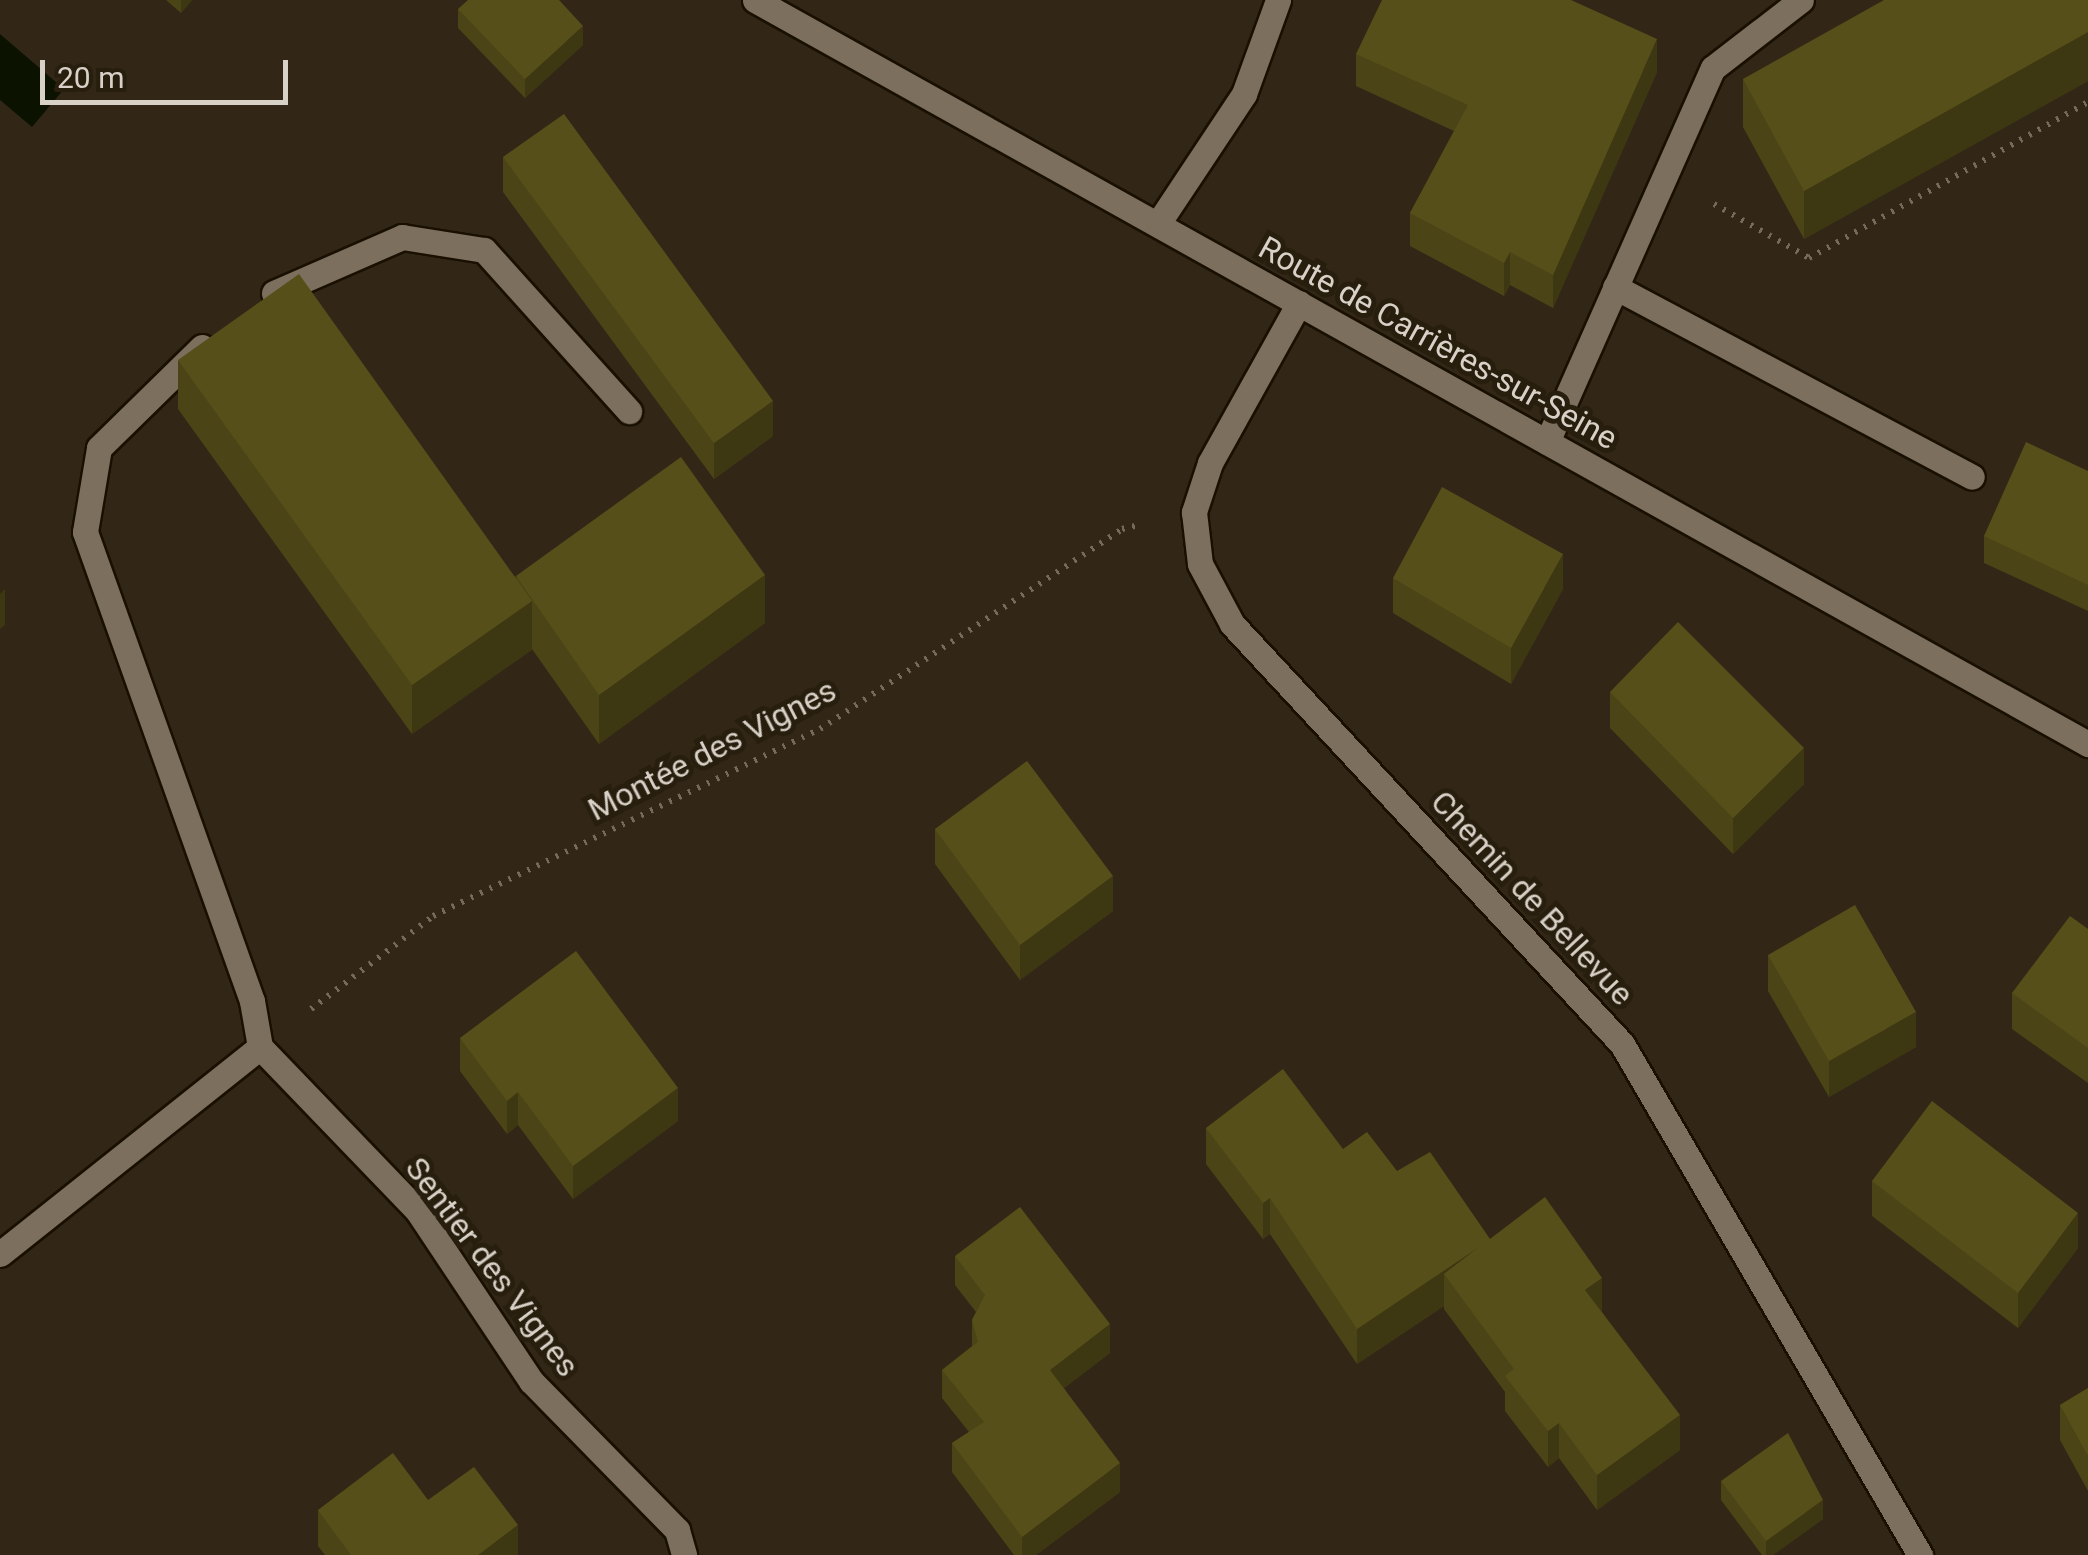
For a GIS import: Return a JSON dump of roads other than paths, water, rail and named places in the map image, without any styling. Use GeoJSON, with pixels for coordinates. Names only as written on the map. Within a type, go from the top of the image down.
{"type":"FeatureCollection","features":[{"type":"Feature","properties":{"kind":"street","name":"Route de Carrières-sur-Seine"},"geometry":{"type":"LineString","coordinates":[[755,0],[1159,222],[1298,304],[2088,744]]}},
{"type":"Feature","properties":{"kind":"street"},"geometry":{"type":"LineString","coordinates":[[1159,222],[1244,94],[1278,0]]}},
{"type":"Feature","properties":{"kind":"street"},"geometry":{"type":"LineString","coordinates":[[1547,442],[1714,68],[1800,0]]}},
{"type":"Feature","properties":{"kind":"street"},"geometry":{"type":"LineString","coordinates":[[252,309],[284,286],[402,237],[484,250],[630,411]]}},
{"type":"Feature","properties":{"kind":"street"},"geometry":{"type":"LineString","coordinates":[[1615,287],[1972,476]]}},
{"type":"Feature","properties":{"kind":"street","name":"Chemin de Bellevue"},"geometry":{"type":"LineString","coordinates":[[1298,304],[1210,463],[1194,512],[1200,564],[1232,624],[1622,1044],[1920,1555]]}},
{"type":"Feature","properties":{"kind":"street"},"geometry":{"type":"LineString","coordinates":[[0,1254],[260,1047],[252,1001],[85,532],[99,448],[222,332]]}},
{"type":"Feature","properties":{"kind":"street","name":"Sentier des Vignes"},"geometry":{"type":"LineString","coordinates":[[260,1047],[417,1210],[532,1381],[677,1530],[684,1555]]}}]}
